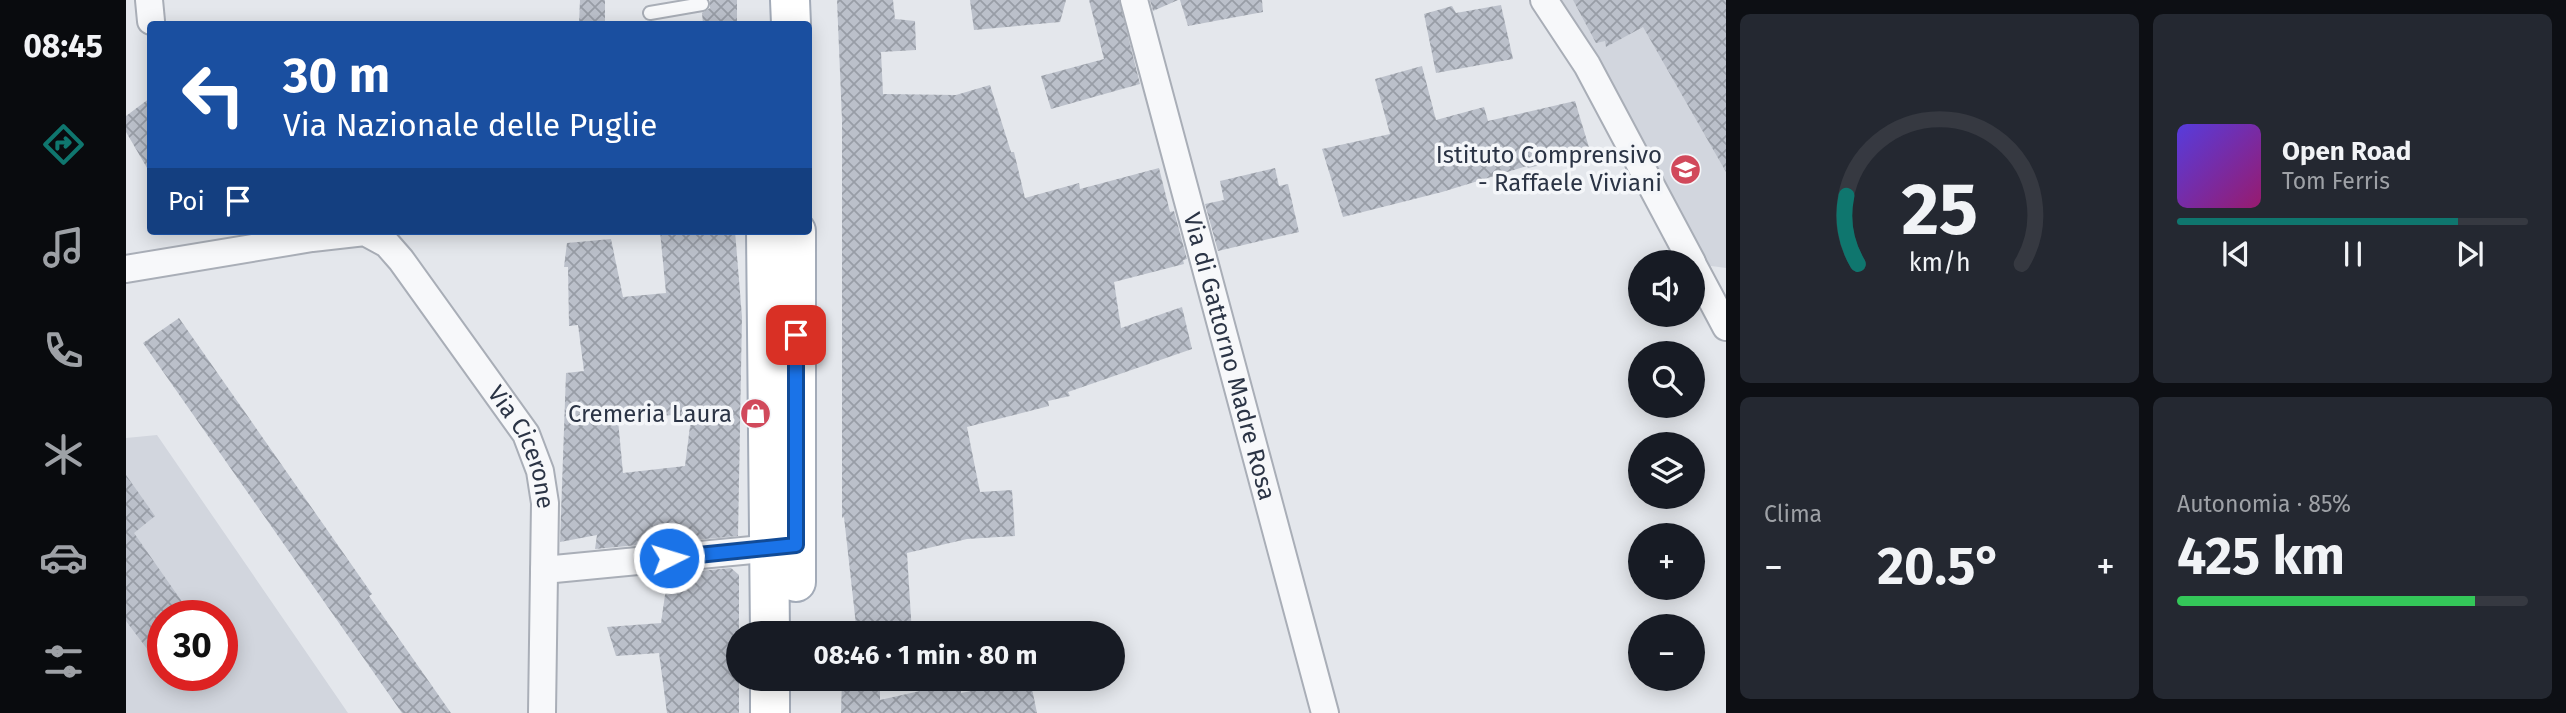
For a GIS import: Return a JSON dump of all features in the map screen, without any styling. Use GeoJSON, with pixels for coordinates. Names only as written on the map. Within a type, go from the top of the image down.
{"type":"FeatureCollection","features":[{"type":"Feature","properties":{"kind":"main road"},"geometry":{"type":"LineString","coordinates":[[766,0],[766,21]]}},
{"type":"Feature","properties":{"kind":"main road"},"geometry":{"type":"LineString","coordinates":[[790,0],[791,21]]}},
{"type":"Feature","properties":{"kind":"main road"},"geometry":{"type":"LineString","coordinates":[[766,235],[782,547],[794,621]]}},
{"type":"Feature","properties":{"kind":"main road"},"geometry":{"type":"LineString","coordinates":[[772,621],[782,547],[796,235]]}},
{"type":"Feature","properties":{"kind":"main road"},"geometry":{"type":"LineString","coordinates":[[770,691],[770,713]]}},
{"type":"Feature","properties":{"kind":"main road"},"geometry":{"type":"LineString","coordinates":[[797,691],[797,713]]}},
{"type":"Feature","properties":{"kind":"street","name":"Via di Gattorno Madre Rosa"},"geometry":{"type":"LineString","coordinates":[[1134,0],[1325,713]]}},
{"type":"Feature","properties":{"kind":"street"},"geometry":{"type":"LineString","coordinates":[[1544,0],[1587,65],[1685,250]]}},
{"type":"Feature","properties":{"kind":"street"},"geometry":{"type":"LineString","coordinates":[[126,269],[338,235]]}},
{"type":"Feature","properties":{"kind":"street","name":"Via Cicerone"},"geometry":{"type":"LineString","coordinates":[[370,235],[387,244],[401,260],[526,434],[540,471],[545,503],[542,713]]}},
{"type":"Feature","properties":{"kind":"street"},"geometry":{"type":"LineString","coordinates":[[1705,287],[1726,327]]}},
{"type":"Feature","properties":{"kind":"street"},"geometry":{"type":"LineString","coordinates":[[544,570],[782,547]]}},
{"type":"Feature","properties":{"kind":"lane"},"geometry":{"type":"LineString","coordinates":[[650,13],[702,4]]}},
{"type":"Feature","properties":{"kind":"shaded area","name":"Istituto Comprensivo - Raffaele Viviani"},"geometry":{"type":"Polygon","coordinates":[[[1550,0],[1726,0],[1726,268],[1705,265],[1705,250],[1689,250],[1550,0]]]}},
{"type":"Feature","properties":{"kind":"shaded area"},"geometry":{"type":"Polygon","coordinates":[[[157,435],[348,713],[126,713],[126,438],[157,435]]]}},
{"type":"Feature","properties":{"kind":"building"},"geometry":{"type":"Polygon","coordinates":[[[580,0],[605,0],[605,21],[579,21],[580,0]]]}},
{"type":"Feature","properties":{"kind":"building"},"geometry":{"type":"Polygon","coordinates":[[[710,0],[737,0],[737,21],[703,21],[702,13],[710,8],[710,0]]]}},
{"type":"Feature","properties":{"kind":"building"},"geometry":{"type":"Polygon","coordinates":[[[837,0],[893,0],[895,19],[915,21],[916,50],[881,52],[883,94],[956,95],[990,85],[1011,152],[1014,152],[1025,198],[1079,183],[1080,189],[1159,168],[1170,212],[1174,211],[1187,259],[1183,260],[1184,264],[1114,282],[1121,328],[1182,307],[1192,349],[1068,392],[1070,396],[1048,401],[1049,406],[967,427],[980,492],[1012,490],[1015,536],[967,539],[907,553],[911,621],[856,621],[844,517],[842,518],[842,120],[837,0]]]}},
{"type":"Feature","properties":{"kind":"building"},"geometry":{"type":"Polygon","coordinates":[[[970,0],[1066,0],[1060,22],[974,30],[970,0]]]}},
{"type":"Feature","properties":{"kind":"building"},"geometry":{"type":"Polygon","coordinates":[[[1089,0],[1119,0],[1140,84],[1051,109],[1041,76],[1104,59],[1089,0]]]}},
{"type":"Feature","properties":{"kind":"building"},"geometry":{"type":"Polygon","coordinates":[[[1150,0],[1178,0],[1153,11],[1150,0]]]}},
{"type":"Feature","properties":{"kind":"building"},"geometry":{"type":"Polygon","coordinates":[[[1180,0],[1262,0],[1263,12],[1188,26],[1180,0]]]}},
{"type":"Feature","properties":{"kind":"building"},"geometry":{"type":"Polygon","coordinates":[[[1573,0],[1726,0],[1726,172],[1643,27],[1606,47],[1605,41],[1596,43],[1573,0]]]}},
{"type":"Feature","properties":{"kind":"building"},"geometry":{"type":"Polygon","coordinates":[[[1501,5],[1513,59],[1436,73],[1424,14],[1452,6],[1456,13],[1501,5]]]}},
{"type":"Feature","properties":{"kind":"building"},"geometry":{"type":"Polygon","coordinates":[[[1422,66],[1436,120],[1484,107],[1488,121],[1575,101],[1591,154],[1528,168],[1527,166],[1442,192],[1343,217],[1322,149],[1390,134],[1375,79],[1422,66]]]}},
{"type":"Feature","properties":{"kind":"building"},"geometry":{"type":"Polygon","coordinates":[[[147,100],[147,168],[126,132],[126,116],[147,100]]]}},
{"type":"Feature","properties":{"kind":"building"},"geometry":{"type":"Polygon","coordinates":[[[1275,168],[1279,186],[1288,184],[1299,232],[1218,251],[1205,204],[1224,200],[1220,181],[1275,168]]]}},
{"type":"Feature","properties":{"kind":"building"},"geometry":{"type":"Polygon","coordinates":[[[660,235],[735,235],[742,317],[738,536],[595,549],[597,535],[560,542],[566,373],[584,371],[578,325],[569,326],[568,267],[564,267],[567,243],[611,239],[623,297],[666,293],[660,235]],[[672,415],[618,420],[623,473],[685,466],[691,418],[672,419],[672,415]]]}},
{"type":"Feature","properties":{"kind":"building"},"geometry":{"type":"Polygon","coordinates":[[[179,318],[372,594],[369,596],[451,713],[402,713],[143,343],[179,318]]]}},
{"type":"Feature","properties":{"kind":"building"},"geometry":{"type":"Polygon","coordinates":[[[126,475],[155,516],[134,533],[181,600],[147,600],[147,649],[126,621],[126,475]]]}},
{"type":"Feature","properties":{"kind":"building"},"geometry":{"type":"Polygon","coordinates":[[[731,568],[739,575],[739,621],[726,621],[726,691],[739,691],[739,713],[667,713],[659,653],[616,656],[607,627],[661,623],[668,574],[731,568]]]}},
{"type":"Feature","properties":{"kind":"building"},"geometry":{"type":"Polygon","coordinates":[[[842,691],[880,691],[880,700],[920,691],[1032,691],[1037,713],[841,713],[842,691]]]}},
{"type":"Feature","properties":{"kind":"place","name":"Istituto Comprensivo - Raffaele Viviani"},"geometry":{"type":"Point","coordinates":[1685,169]}},
{"type":"Feature","properties":{"kind":"place","name":"Cremeria Laura"},"geometry":{"type":"Point","coordinates":[755,414]}},
{"type":"Feature","properties":{"kind":"route"},"geometry":{"type":"LineString","coordinates":[[669,558],[796,545],[796,335]]}}]}
